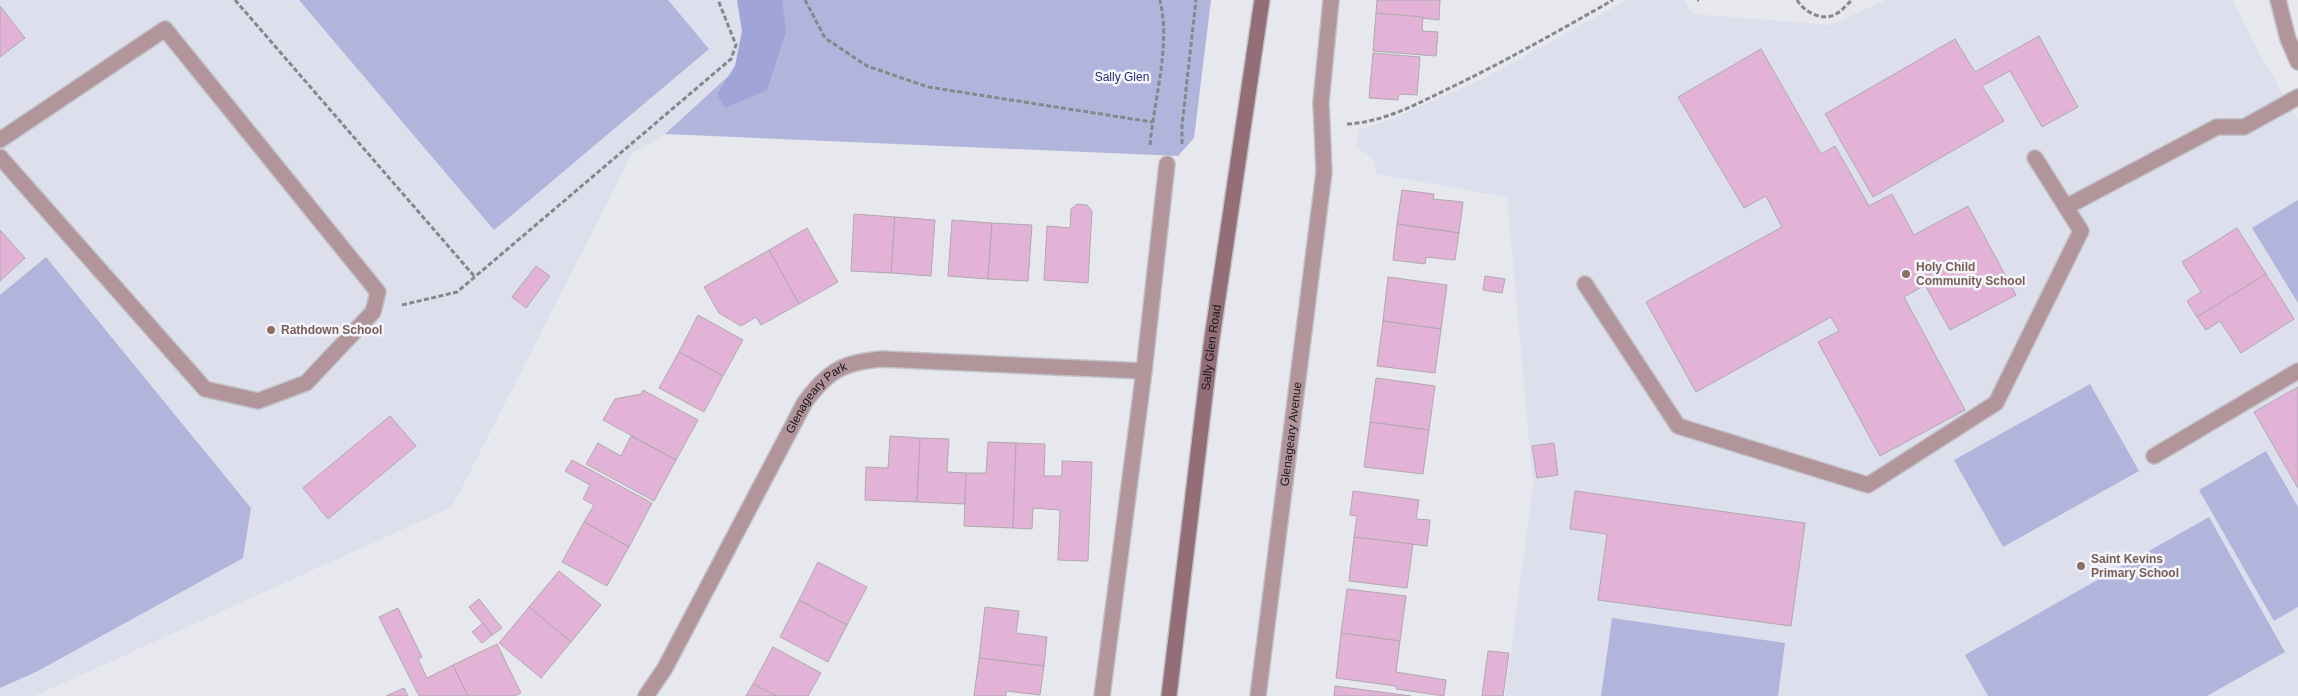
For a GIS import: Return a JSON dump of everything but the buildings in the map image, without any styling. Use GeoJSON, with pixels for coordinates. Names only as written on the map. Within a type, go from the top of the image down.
{"type":"FeatureCollection","features":[{"type":"Feature","properties":{"kind":"main road","name":"Sally Glen Road"},"geometry":{"type":"LineString","coordinates":[[1169,696],[1210,345],[1262,0]]}},
{"type":"Feature","properties":{"kind":"street","name":"Glenageary Avenue"},"geometry":{"type":"LineString","coordinates":[[1258,696],[1324,172],[1322,102],[1331,0]]}},
{"type":"Feature","properties":{"kind":"street"},"geometry":{"type":"LineString","coordinates":[[2278,0],[2288,39],[2298,62]]}},
{"type":"Feature","properties":{"kind":"street"},"geometry":{"type":"LineString","coordinates":[[0,140],[165,29],[378,292],[373,312],[306,383],[258,401],[205,389],[0,157]]}},
{"type":"Feature","properties":{"kind":"street"},"geometry":{"type":"LineString","coordinates":[[2066,207],[2217,127],[2244,127],[2298,97]]}},
{"type":"Feature","properties":{"kind":"street"},"geometry":{"type":"LineString","coordinates":[[1585,284],[1678,426],[1868,485],[1996,403],[2081,231],[2034,158]]}},
{"type":"Feature","properties":{"kind":"street"},"geometry":{"type":"LineString","coordinates":[[1102,696],[1144,372],[1167,164]]}},
{"type":"Feature","properties":{"kind":"street","name":"Glenageary Park"},"geometry":{"type":"LineString","coordinates":[[646,696],[665,668],[805,402],[819,383],[839,369],[857,361],[882,359],[1144,372]]}},
{"type":"Feature","properties":{"kind":"street"},"geometry":{"type":"LineString","coordinates":[[2154,456],[2298,371]]}},
{"type":"Feature","properties":{"kind":"path"},"geometry":{"type":"LineString","coordinates":[[235,0],[475,277]]}},
{"type":"Feature","properties":{"kind":"path"},"geometry":{"type":"LineString","coordinates":[[373,312],[457,292],[731,59],[736,45],[718,0]]}},
{"type":"Feature","properties":{"kind":"path"},"geometry":{"type":"LineString","coordinates":[[805,0],[824,38],[867,66],[928,87],[1152,122]]}},
{"type":"Feature","properties":{"kind":"path"},"geometry":{"type":"LineString","coordinates":[[1160,0],[1163,14],[1162,54],[1152,122],[1151,158],[1167,164]]}},
{"type":"Feature","properties":{"kind":"path"},"geometry":{"type":"LineString","coordinates":[[1182,152],[1182,126],[1196,0]]}},
{"type":"Feature","properties":{"kind":"path"},"geometry":{"type":"LineString","coordinates":[[1339,124],[1362,123],[1394,114],[1520,54],[1613,0]]}},
{"type":"Feature","properties":{"kind":"path"},"geometry":{"type":"LineString","coordinates":[[1797,0],[1801,8],[1812,14],[1824,17],[1836,14],[1852,0]]}},
{"type":"Feature","properties":{"kind":"shaded area","name":"Rathdown School"},"geometry":{"type":"Polygon","coordinates":[[[0,0],[756,0],[747,59],[665,134],[632,154],[452,507],[35,696],[0,696],[0,0]]]}},
{"type":"Feature","properties":{"kind":"shaded area"},"geometry":{"type":"Polygon","coordinates":[[[737,0],[782,0],[786,32],[767,90],[725,108],[717,94],[735,66],[742,31],[737,0]]]}},
{"type":"Feature","properties":{"kind":"shaded area","name":"Holy Child Community School"},"geometry":{"type":"Polygon","coordinates":[[[1627,0],[1684,0],[1693,14],[1830,25],[1886,0],[2233,0],[2260,54],[2298,120],[2298,696],[1505,696],[1533,485],[1507,197],[1376,174],[1375,163],[1370,156],[1356,147],[1359,130],[1392,119],[1485,78],[1627,0]]]}},
{"type":"Feature","properties":{"kind":"green space"},"geometry":{"type":"Polygon","coordinates":[[[299,0],[668,0],[709,49],[494,230],[299,0]]]}},
{"type":"Feature","properties":{"kind":"green space","name":"Sally Glen"},"geometry":{"type":"Polygon","coordinates":[[[756,0],[1211,0],[1194,138],[1178,156],[665,134],[747,59],[756,0]]]}},
{"type":"Feature","properties":{"kind":"green space"},"geometry":{"type":"Polygon","coordinates":[[[2298,200],[2298,303],[2252,228],[2298,200]]]}},
{"type":"Feature","properties":{"kind":"green space"},"geometry":{"type":"Polygon","coordinates":[[[46,257],[251,508],[243,558],[38,671],[0,688],[0,295],[46,257]]]}},
{"type":"Feature","properties":{"kind":"green space"},"geometry":{"type":"Polygon","coordinates":[[[2090,384],[2139,471],[2003,547],[1954,460],[2090,384]]]}},
{"type":"Feature","properties":{"kind":"green space"},"geometry":{"type":"Polygon","coordinates":[[[2266,451],[2298,507],[2298,607],[2274,621],[2199,490],[2266,451]]]}},
{"type":"Feature","properties":{"kind":"green space"},"geometry":{"type":"Polygon","coordinates":[[[2209,517],[2285,652],[2207,696],[1988,696],[1965,655],[2209,517]]]}},
{"type":"Feature","properties":{"kind":"green space"},"geometry":{"type":"Polygon","coordinates":[[[1612,618],[1785,643],[1778,696],[1601,696],[1612,618]]]}},
{"type":"Feature","properties":{"kind":"place","name":"Holy Child Community School"},"geometry":{"type":"Point","coordinates":[1906,274]}},
{"type":"Feature","properties":{"kind":"place","name":"Rathdown School"},"geometry":{"type":"Point","coordinates":[271,330]}},
{"type":"Feature","properties":{"kind":"place","name":"Saint Kevins Primary School"},"geometry":{"type":"Point","coordinates":[2081,566]}}]}
